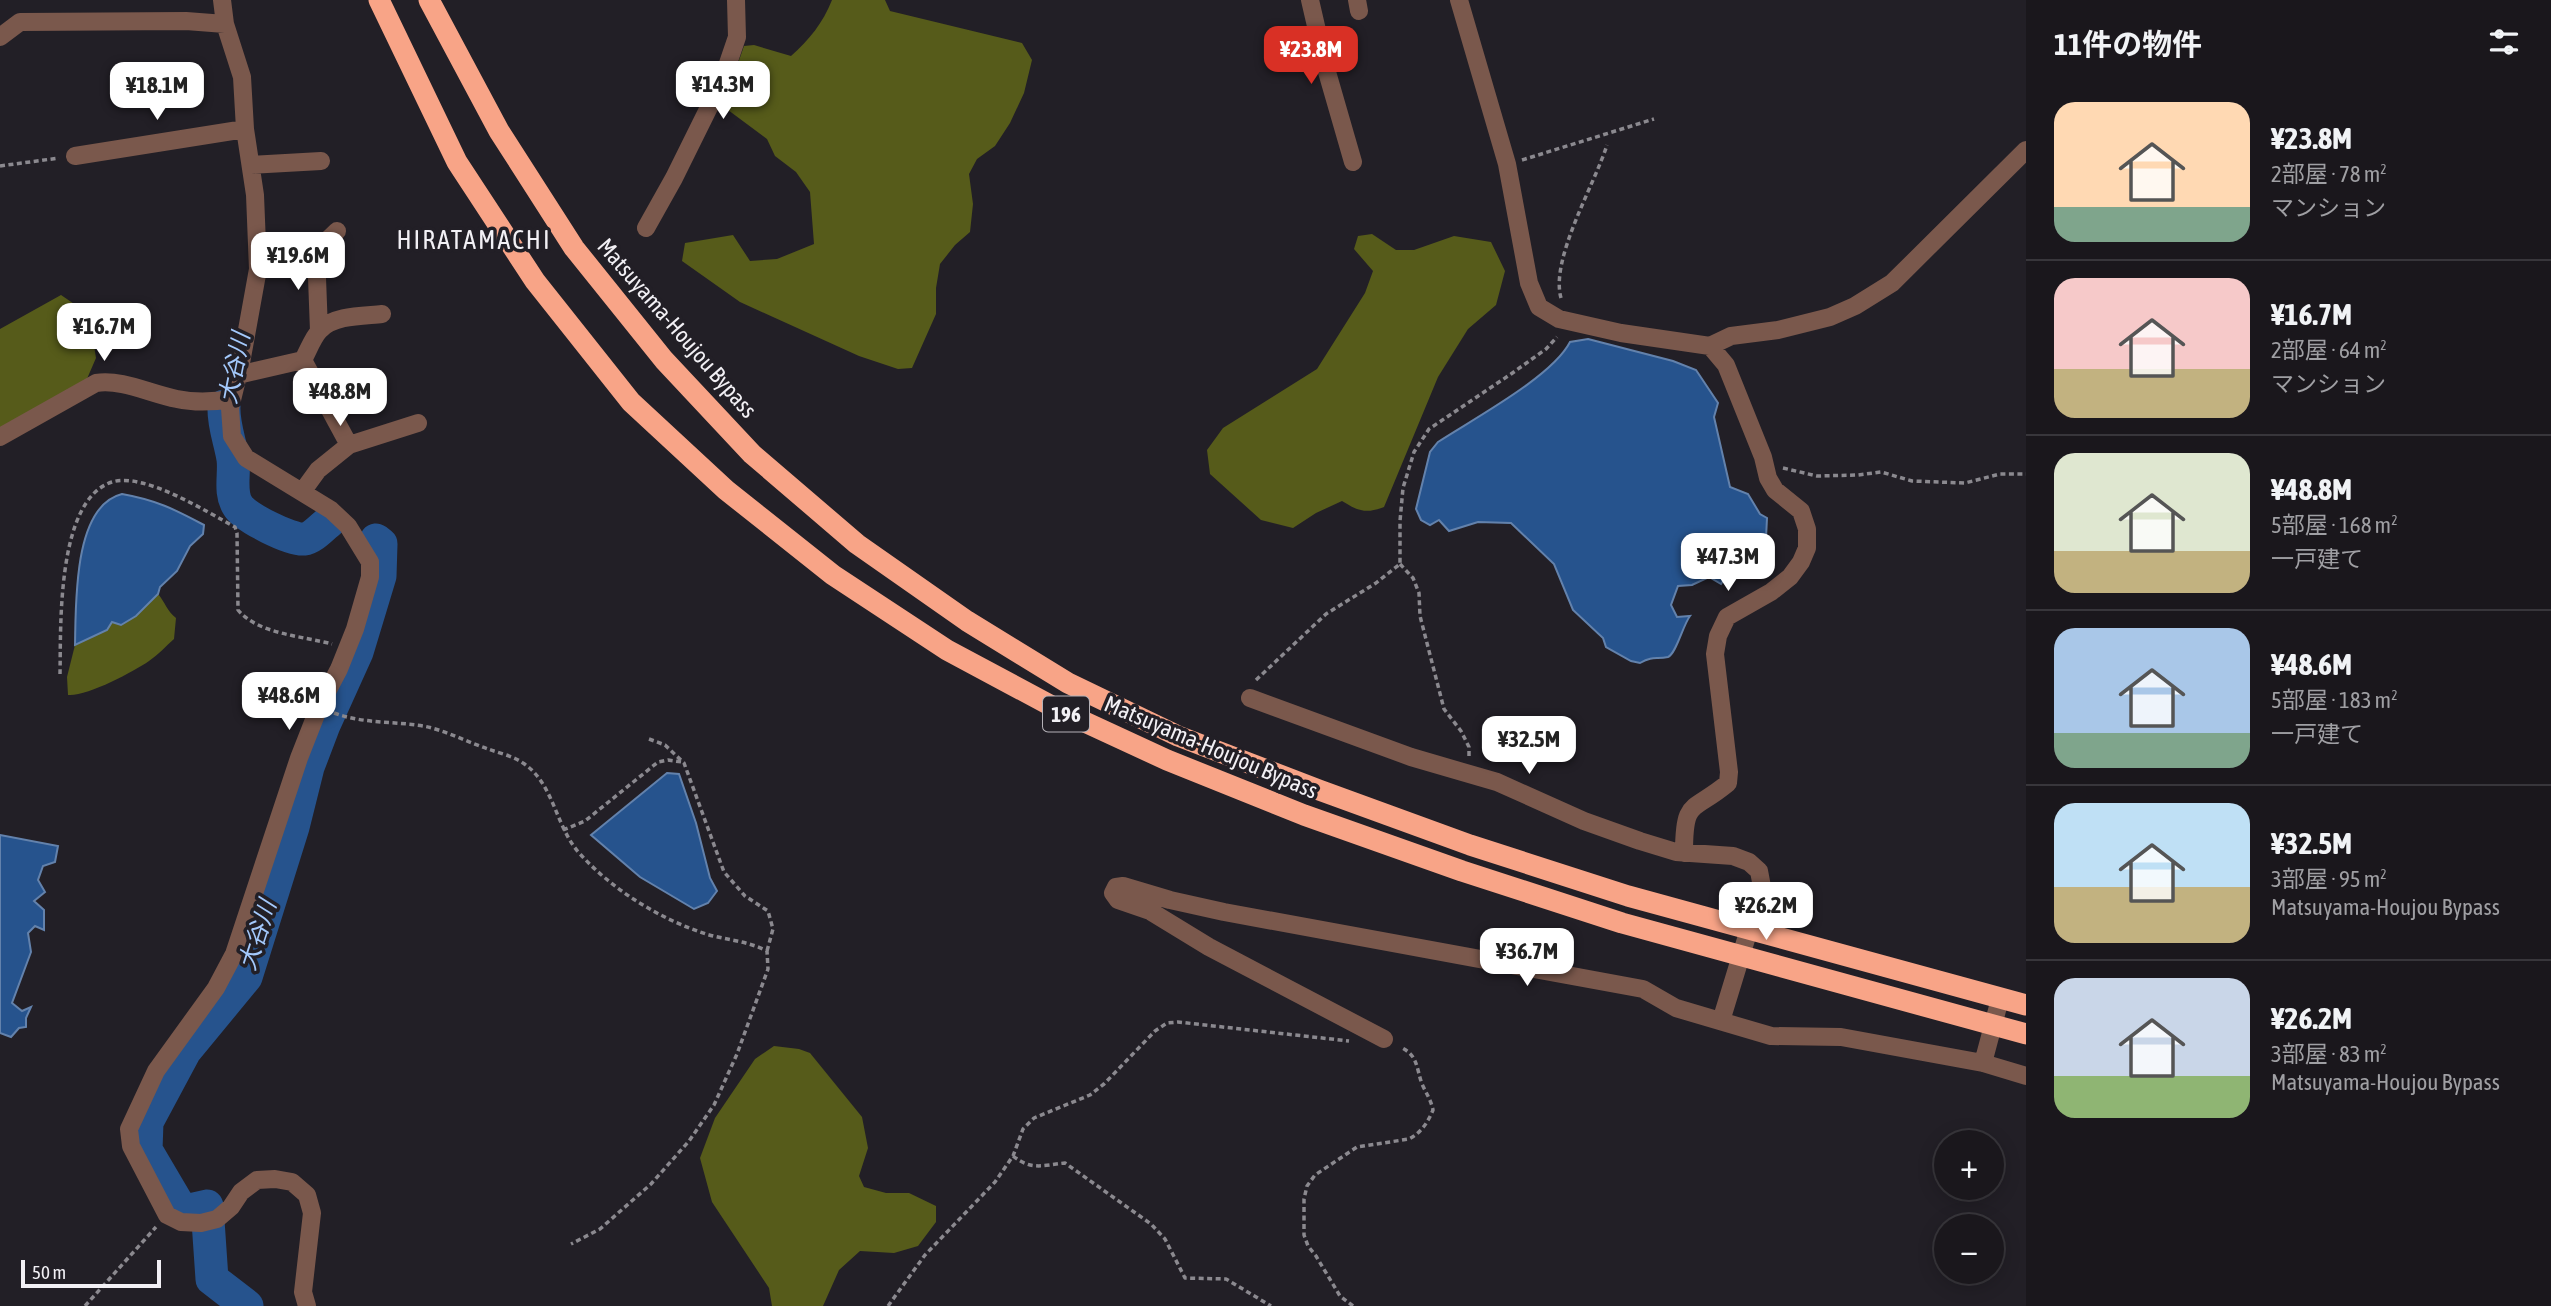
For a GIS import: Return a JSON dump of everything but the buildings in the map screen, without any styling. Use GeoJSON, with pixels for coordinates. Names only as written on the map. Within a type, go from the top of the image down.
{"type":"FeatureCollection","features":[{"type":"Feature","properties":{"kind":"highway","name":"Matsuyama-Houjou Bypass"},"geometry":{"type":"LineString","coordinates":[[379,0],[457,163],[535,281],[631,402],[726,490],[833,575],[947,650],[1061,712],[1167,760],[1330,824],[1462,871],[1622,923],[2026,1034]]}},
{"type":"Feature","properties":{"kind":"highway","name":"Matsuyama-Houjou Bypass"},"geometry":{"type":"LineString","coordinates":[[429,0],[499,131],[574,248],[664,360],[752,454],[857,544],[967,621],[1068,683],[1178,736],[1470,845],[1628,896],[2026,1005]]}},
{"type":"Feature","properties":{"kind":"street"},"geometry":{"type":"LineString","coordinates":[[222,0],[225,23],[242,77],[245,130],[255,195],[258,260],[230,408],[232,436],[246,457],[331,510],[348,526],[370,562],[370,577],[347,648],[299,758],[234,954],[216,988],[156,1071],[129,1129],[131,1146],[167,1214],[181,1222],[201,1223],[217,1219],[231,1207],[241,1192],[257,1180],[292,1182],[307,1195],[312,1213],[303,1292],[307,1306]]}},
{"type":"Feature","properties":{"kind":"street"},"geometry":{"type":"LineString","coordinates":[[646,228],[722,81],[737,37],[736,0]]}},
{"type":"Feature","properties":{"kind":"street"},"geometry":{"type":"LineString","coordinates":[[1310,0],[1325,65],[1353,162]]}},
{"type":"Feature","properties":{"kind":"street"},"geometry":{"type":"LineString","coordinates":[[1459,0],[1507,164],[1529,283],[1539,307],[1559,319],[1621,333],[1710,346],[1731,336],[1779,330],[1830,317],[1856,306],[1892,283],[2026,150]]}},
{"type":"Feature","properties":{"kind":"street"},"geometry":{"type":"LineString","coordinates":[[0,37],[20,22],[186,20],[225,23]]}},
{"type":"Feature","properties":{"kind":"street"},"geometry":{"type":"LineString","coordinates":[[75,156],[245,130]]}},
{"type":"Feature","properties":{"kind":"street"},"geometry":{"type":"LineString","coordinates":[[251,165],[321,161]]}},
{"type":"Feature","properties":{"kind":"street"},"geometry":{"type":"LineString","coordinates":[[258,260],[316,251],[337,231]]}},
{"type":"Feature","properties":{"kind":"street"},"geometry":{"type":"LineString","coordinates":[[238,375],[303,360],[319,331],[316,251]]}},
{"type":"Feature","properties":{"kind":"street"},"geometry":{"type":"LineString","coordinates":[[319,331],[338,320],[382,314]]}},
{"type":"Feature","properties":{"kind":"street"},"geometry":{"type":"LineString","coordinates":[[1684,853],[1685,819],[1693,807],[1728,783],[1715,654],[1718,636],[1727,617],[1790,578],[1807,548],[1807,529],[1801,512],[1775,490],[1768,478],[1763,457],[1726,365],[1710,346]]}},
{"type":"Feature","properties":{"kind":"street"},"geometry":{"type":"LineString","coordinates":[[303,360],[349,445]]}},
{"type":"Feature","properties":{"kind":"street"},"geometry":{"type":"LineString","coordinates":[[0,437],[96,383],[110,381],[177,399],[208,402],[232,399]]}},
{"type":"Feature","properties":{"kind":"street"},"geometry":{"type":"LineString","coordinates":[[302,492],[318,470],[349,445],[418,423]]}},
{"type":"Feature","properties":{"kind":"street"},"geometry":{"type":"LineString","coordinates":[[1250,698],[1376,745],[1497,782],[1584,821],[1640,841],[1684,853],[1733,856],[1749,862],[1759,872],[1762,887],[1721,1021]]}},
{"type":"Feature","properties":{"kind":"street"},"geometry":{"type":"LineString","coordinates":[[1384,1039],[1209,947],[1150,911],[1118,900],[1113,893],[1116,887],[1124,886],[1224,912],[1643,989],[1676,1008],[1771,1036],[1841,1037],[1983,1063],[2026,1076]]}},
{"type":"Feature","properties":{"kind":"street"},"geometry":{"type":"LineString","coordinates":[[1983,1063],[2000,999]]}},
{"type":"Feature","properties":{"kind":"path"},"geometry":{"type":"LineString","coordinates":[[1507,164],[1654,119]]}},
{"type":"Feature","properties":{"kind":"path"},"geometry":{"type":"LineString","coordinates":[[1467,772],[1469,747],[1461,731],[1444,709],[1420,616],[1419,593],[1413,578],[1401,564],[1400,521],[1403,488],[1414,452],[1429,429],[1546,349],[1566,320],[1567,311],[1557,286],[1560,264],[1607,145]]}},
{"type":"Feature","properties":{"kind":"path"},"geometry":{"type":"LineString","coordinates":[[0,166],[75,156]]}},
{"type":"Feature","properties":{"kind":"path"},"geometry":{"type":"LineString","coordinates":[[1763,457],[1775,466],[1817,476],[1881,472],[1912,481],[1965,483],[2000,474],[2026,474]]}},
{"type":"Feature","properties":{"kind":"path"},"geometry":{"type":"LineString","coordinates":[[60,674],[62,584],[68,550],[84,507],[98,490],[113,481],[138,482],[167,490],[234,527],[237,533],[238,610],[246,619],[275,632],[347,648]]}},
{"type":"Feature","properties":{"kind":"path"},"geometry":{"type":"LineString","coordinates":[[1250,698],[1253,683],[1326,614],[1401,564]]}},
{"type":"Feature","properties":{"kind":"path"},"geometry":{"type":"LineString","coordinates":[[319,707],[368,722],[423,726],[521,761],[537,774],[546,787],[563,830],[581,856],[638,902],[676,923],[707,934],[759,946],[767,951]]}},
{"type":"Feature","properties":{"kind":"path"},"geometry":{"type":"LineString","coordinates":[[571,1244],[600,1228],[651,1184],[715,1105],[768,969],[767,951],[773,929],[772,918],[768,911],[732,883],[724,872],[684,763],[665,745],[649,739]]}},
{"type":"Feature","properties":{"kind":"path"},"geometry":{"type":"LineString","coordinates":[[563,830],[585,821],[658,762],[668,760],[684,763]]}},
{"type":"Feature","properties":{"kind":"path"},"geometry":{"type":"LineString","coordinates":[[888,1306],[925,1255],[976,1203],[1013,1156],[1023,1129],[1034,1118],[1090,1095],[1104,1084],[1154,1031],[1167,1023],[1178,1022],[1357,1042],[1384,1039],[1410,1051],[1415,1058],[1433,1110],[1429,1120],[1409,1139],[1357,1147],[1315,1175],[1307,1186],[1304,1199],[1304,1235],[1308,1246],[1340,1296],[1353,1306]]}},
{"type":"Feature","properties":{"kind":"path"},"geometry":{"type":"LineString","coordinates":[[1013,1156],[1023,1164],[1034,1167],[1065,1164],[1151,1224],[1166,1239],[1185,1278],[1226,1279],[1271,1306]]}},
{"type":"Feature","properties":{"kind":"path"},"geometry":{"type":"LineString","coordinates":[[85,1306],[167,1214]]}},
{"type":"Feature","properties":{"kind":"green space"},"geometry":{"type":"Polygon","coordinates":[[[832,0],[885,0],[890,11],[1022,43],[1032,60],[1024,93],[1010,123],[995,146],[977,159],[969,174],[973,204],[970,232],[940,264],[936,314],[912,368],[898,369],[859,356],[740,302],[682,261],[685,243],[733,235],[750,261],[777,259],[814,244],[810,192],[796,172],[775,156],[767,139],[728,110],[729,89],[744,46],[754,45],[791,56],[815,31],[832,0]]]}},
{"type":"Feature","properties":{"kind":"green space"},"geometry":{"type":"Polygon","coordinates":[[[1372,234],[1396,250],[1414,250],[1454,236],[1491,242],[1505,271],[1496,305],[1468,329],[1438,377],[1384,507],[1362,510],[1342,501],[1293,528],[1261,520],[1210,474],[1207,450],[1223,428],[1317,369],[1365,293],[1373,271],[1354,249],[1358,236],[1372,234]]]}},
{"type":"Feature","properties":{"kind":"green space"},"geometry":{"type":"Polygon","coordinates":[[[61,295],[89,314],[96,358],[83,388],[0,440],[0,329],[61,295]]]}},
{"type":"Feature","properties":{"kind":"green space"},"geometry":{"type":"Polygon","coordinates":[[[158,594],[176,618],[174,639],[142,666],[97,688],[68,695],[67,677],[75,645],[107,630],[112,622],[136,616],[158,594]]]}},
{"type":"Feature","properties":{"kind":"green space"},"geometry":{"type":"Polygon","coordinates":[[[774,1046],[810,1053],[862,1117],[868,1148],[859,1176],[864,1187],[886,1193],[909,1193],[936,1206],[936,1222],[918,1246],[894,1253],[860,1251],[839,1270],[823,1306],[772,1306],[769,1288],[712,1202],[700,1158],[715,1118],[755,1059],[774,1046]]]}},
{"type":"Feature","properties":{"kind":"water"},"geometry":{"type":"Polygon","coordinates":[[[1588,339],[1673,361],[1696,370],[1718,403],[1714,417],[1730,487],[1748,494],[1760,514],[1767,518],[1766,538],[1740,564],[1731,580],[1725,578],[1721,584],[1709,577],[1692,585],[1678,586],[1671,605],[1677,617],[1690,616],[1677,645],[1668,657],[1652,658],[1640,663],[1606,647],[1603,638],[1573,610],[1554,564],[1511,523],[1478,522],[1449,531],[1439,520],[1430,525],[1421,520],[1416,509],[1430,452],[1438,442],[1530,383],[1561,355],[1570,342],[1588,339]]]}},
{"type":"Feature","properties":{"kind":"water"},"geometry":{"type":"Polygon","coordinates":[[[122,494],[155,502],[183,514],[204,525],[203,534],[190,546],[177,571],[136,616],[121,625],[112,622],[107,630],[75,645],[77,582],[86,536],[94,517],[106,502],[122,494]]]}},
{"type":"Feature","properties":{"kind":"water"},"geometry":{"type":"Polygon","coordinates":[[[667,773],[679,774],[696,823],[710,878],[717,891],[708,903],[694,909],[640,877],[591,835],[667,773]]]}},
{"type":"Feature","properties":{"kind":"water"},"geometry":{"type":"Polygon","coordinates":[[[0,835],[58,846],[55,862],[43,866],[38,880],[45,892],[34,901],[44,910],[44,930],[35,926],[28,933],[31,952],[12,1003],[22,1011],[31,1007],[26,1018],[26,1027],[19,1028],[11,1037],[0,1033],[0,835]]]}},
{"type":"Feature","properties":{"kind":"waterway","name":"大谷川"},"geometry":{"type":"LineString","coordinates":[[224,406],[233,459],[235,501],[242,511],[269,527],[298,539],[311,536],[330,521]]}},
{"type":"Feature","properties":{"kind":"waterway","name":"大谷川"},"geometry":{"type":"LineString","coordinates":[[247,1306],[212,1279],[207,1206],[189,1210],[179,1206],[146,1150],[147,1122],[185,1051],[246,977],[293,827],[308,767],[357,652],[380,576],[381,544],[376,540]]}},
{"type":"Feature","properties":{"kind":"district","name":"HIRATAMACHI"},"geometry":{"type":"Point","coordinates":[474,240]}}]}
